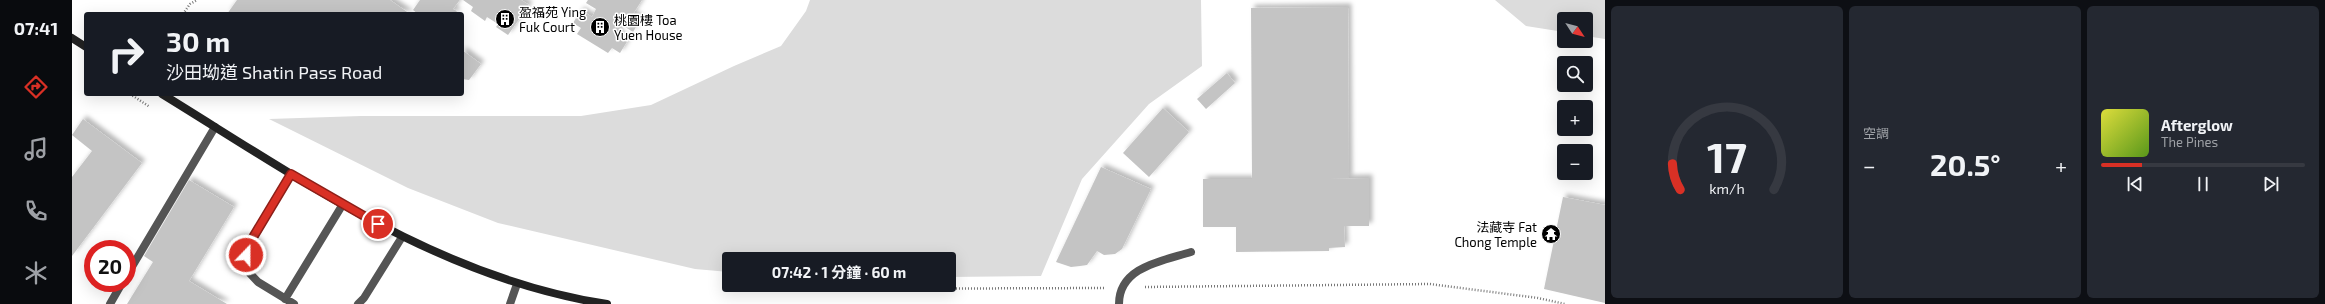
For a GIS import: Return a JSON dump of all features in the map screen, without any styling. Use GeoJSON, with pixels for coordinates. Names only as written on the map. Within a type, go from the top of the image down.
{"type":"FeatureCollection","features":[{"type":"Feature","properties":{"kind":"main road"},"geometry":{"type":"LineString","coordinates":[[72,38],[84,46]]}},
{"type":"Feature","properties":{"kind":"main road"},"geometry":{"type":"LineString","coordinates":[[165,96],[291,174],[402,237],[517,284],[580,300],[607,304]]}},
{"type":"Feature","properties":{"kind":"lane"},"geometry":{"type":"LineString","coordinates":[[136,260],[215,127]]}},
{"type":"Feature","properties":{"kind":"lane"},"geometry":{"type":"LineString","coordinates":[[291,174],[249,244],[243,266],[258,282],[294,304]]}},
{"type":"Feature","properties":{"kind":"lane"},"geometry":{"type":"LineString","coordinates":[[285,299],[343,204]]}},
{"type":"Feature","properties":{"kind":"lane"},"geometry":{"type":"LineString","coordinates":[[358,304],[364,298],[402,237]]}},
{"type":"Feature","properties":{"kind":"lane"},"geometry":{"type":"LineString","coordinates":[[1119,304],[1122,288],[1129,276],[1150,264],[1191,252]]}},
{"type":"Feature","properties":{"kind":"lane"},"geometry":{"type":"LineString","coordinates":[[510,304],[517,284]]}},
{"type":"Feature","properties":{"kind":"lane"},"geometry":{"type":"LineString","coordinates":[[110,304],[117,292]]}},
{"type":"Feature","properties":{"kind":"path"},"geometry":{"type":"LineString","coordinates":[[184,12],[190,4],[196,0]]}},
{"type":"Feature","properties":{"kind":"path"},"geometry":{"type":"LineString","coordinates":[[956,289],[1430,284],[1538,298],[1565,304]]}},
{"type":"Feature","properties":{"kind":"shaded area"},"geometry":{"type":"Polygon","coordinates":[[[810,0],[1201,0],[1202,66],[1149,104],[1082,179],[1041,276],[956,277],[956,252],[722,252],[722,271],[695,269],[498,223],[408,188],[269,119],[361,116],[581,116],[651,105],[734,66],[781,46],[806,11],[810,0]]]}},
{"type":"Feature","properties":{"kind":"shaded area"},"geometry":{"type":"Polygon","coordinates":[[[1495,0],[1605,0],[1605,39],[1593,37],[1593,12],[1557,12],[1557,31],[1526,26],[1495,0]]]}},
{"type":"Feature","properties":{"kind":"building"},"geometry":{"type":"Polygon","coordinates":[[[237,0],[390,0],[407,12],[228,12],[237,0]]]}},
{"type":"Feature","properties":{"kind":"building"},"geometry":{"type":"Polygon","coordinates":[[[420,0],[459,0],[453,9],[456,12],[416,12],[413,10],[420,0]]]}},
{"type":"Feature","properties":{"kind":"building","name":"盈福苑 Ying Fuk Court"},"geometry":{"type":"Polygon","coordinates":[[[463,0],[521,0],[529,5],[508,35],[496,27],[498,24],[487,17],[485,21],[471,11],[473,7],[463,0]]]}},
{"type":"Feature","properties":{"kind":"building","name":"桃園樓 Toa Yuen House"},"geometry":{"type":"Polygon","coordinates":[[[588,0],[642,0],[633,14],[641,19],[633,32],[622,25],[618,33],[628,40],[620,53],[612,48],[608,53],[577,34],[581,28],[573,23],[581,10],[592,17],[596,9],[586,3],[588,0]]]}},
{"type":"Feature","properties":{"kind":"building"},"geometry":{"type":"Polygon","coordinates":[[[1348,7],[1349,178],[1329,179],[1369,178],[1369,226],[1344,226],[1345,247],[1329,248],[1329,251],[1236,252],[1236,227],[1203,227],[1203,179],[1252,179],[1251,8],[1348,7]]]}},
{"type":"Feature","properties":{"kind":"building"},"geometry":{"type":"Polygon","coordinates":[[[464,51],[481,64],[469,80],[464,79],[464,51]]]}},
{"type":"Feature","properties":{"kind":"building"},"geometry":{"type":"Polygon","coordinates":[[[1227,73],[1235,83],[1206,109],[1197,99],[1227,73]]]}},
{"type":"Feature","properties":{"kind":"building"},"geometry":{"type":"Polygon","coordinates":[[[1163,108],[1189,132],[1149,177],[1123,153],[1163,108]]]}},
{"type":"Feature","properties":{"kind":"building"},"geometry":{"type":"Polygon","coordinates":[[[83,119],[142,163],[72,256],[72,177],[92,151],[72,135],[83,119]]]}},
{"type":"Feature","properties":{"kind":"building"},"geometry":{"type":"Polygon","coordinates":[[[1101,167],[1151,189],[1122,249],[1115,254],[1104,255],[1097,251],[1087,265],[1071,267],[1056,262],[1101,167]]]}},
{"type":"Feature","properties":{"kind":"building"},"geometry":{"type":"Polygon","coordinates":[[[189,180],[234,207],[189,281],[227,304],[127,304],[134,292],[136,292],[136,289],[153,262],[144,256],[189,180]]]}},
{"type":"Feature","properties":{"kind":"building"},"geometry":{"type":"Polygon","coordinates":[[[1563,197],[1605,205],[1605,303],[1544,289],[1563,197]]]}},
{"type":"Feature","properties":{"kind":"place","name":"盈福苑 Ying Fuk Court"},"geometry":{"type":"Point","coordinates":[505,19]}},
{"type":"Feature","properties":{"kind":"place","name":"桃園樓 Toa Yuen House"},"geometry":{"type":"Point","coordinates":[600,27]}},
{"type":"Feature","properties":{"kind":"place","name":"法藏寺 Fat Chong Temple"},"geometry":{"type":"Point","coordinates":[1551,234]}},
{"type":"Feature","properties":{"kind":"route"},"geometry":{"type":"LineString","coordinates":[[246,255],[249,244],[291,174],[378,224]]}}]}
